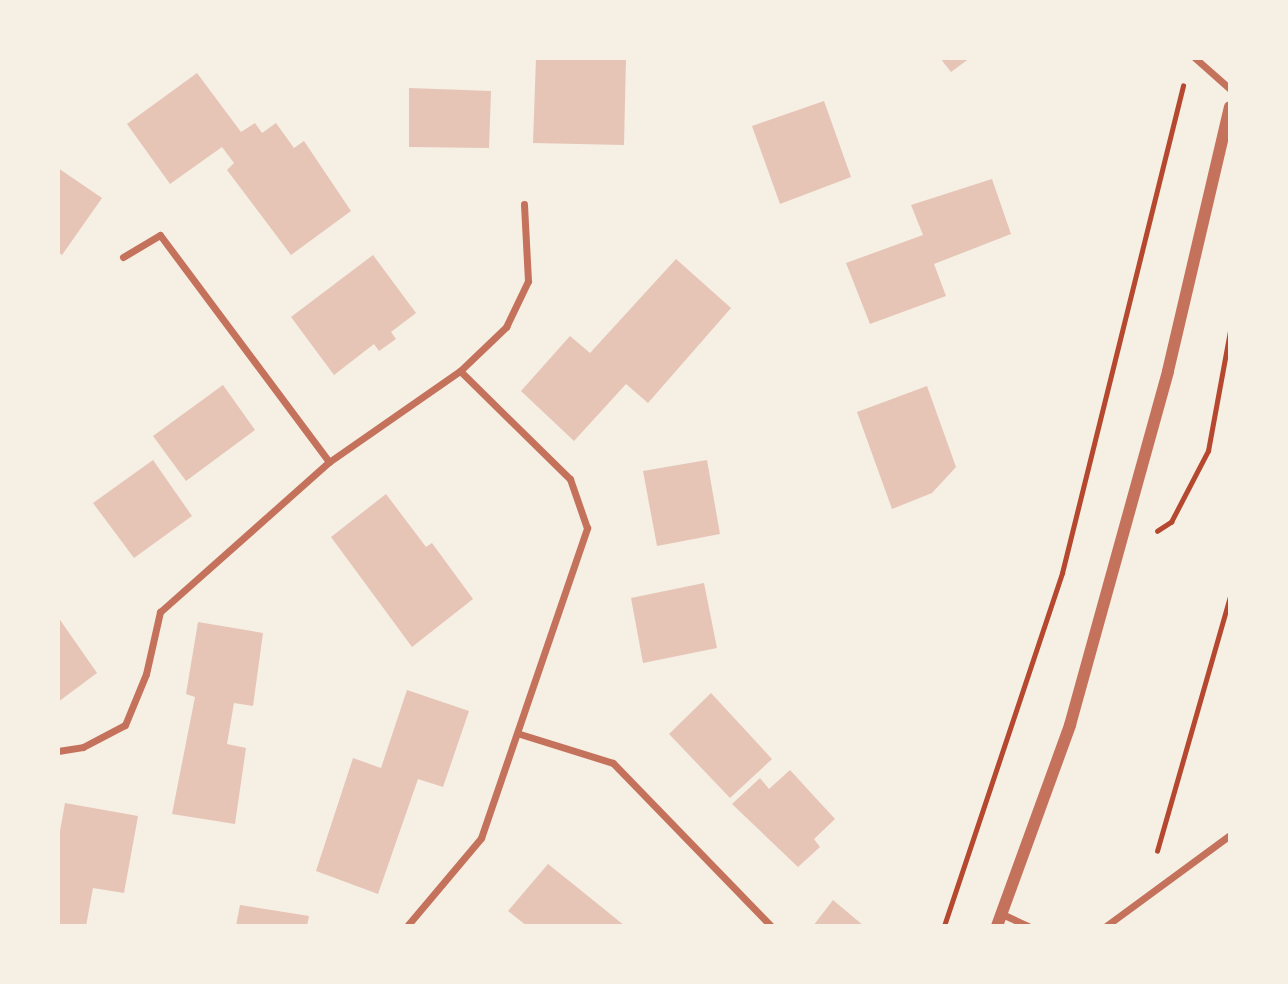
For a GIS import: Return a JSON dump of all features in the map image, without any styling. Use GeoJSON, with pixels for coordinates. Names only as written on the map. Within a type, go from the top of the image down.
{"type":"FeatureCollection","features":[{"type":"Feature","properties":{"kind":"street"},"geometry":{"type":"LineString","coordinates":[[1195,58],[1230,89]]}},
{"type":"Feature","properties":{"kind":"street"},"geometry":{"type":"LineString","coordinates":[[1028,926],[1000,920],[1070,725],[1114,556],[1168,370],[1230,107]]}},
{"type":"Feature","properties":{"kind":"street"},"geometry":{"type":"LineString","coordinates":[[58,751],[83,747],[125,725],[146,674],[160,612],[329,462],[460,371],[506,327],[528,281],[524,204]]}},
{"type":"Feature","properties":{"kind":"street"},"geometry":{"type":"LineString","coordinates":[[123,257],[160,235],[329,462]]}},
{"type":"Feature","properties":{"kind":"street"},"geometry":{"type":"LineString","coordinates":[[407,926],[481,838],[520,734],[587,528],[570,480],[460,371]]}},
{"type":"Feature","properties":{"kind":"street"},"geometry":{"type":"LineString","coordinates":[[520,734],[613,763],[771,926]]}},
{"type":"Feature","properties":{"kind":"street"},"geometry":{"type":"LineString","coordinates":[[1106,926],[1144,895],[1230,835]]}},
{"type":"Feature","properties":{"kind":"path"},"geometry":{"type":"LineString","coordinates":[[944,926],[1062,573],[1187,71]]}},
{"type":"Feature","properties":{"kind":"path"},"geometry":{"type":"LineString","coordinates":[[1114,556],[1171,522],[1202,463],[1230,331]]}},
{"type":"Feature","properties":{"kind":"path"},"geometry":{"type":"LineString","coordinates":[[1144,895],[1230,596]]}},
{"type":"Feature","properties":{"kind":"building"},"geometry":{"type":"Polygon","coordinates":[[[536,58],[626,58],[624,145],[533,143],[536,58]]]}},
{"type":"Feature","properties":{"kind":"building"},"geometry":{"type":"Polygon","coordinates":[[[940,58],[970,58],[951,72],[940,58]]]}},
{"type":"Feature","properties":{"kind":"building"},"geometry":{"type":"Polygon","coordinates":[[[197,73],[241,132],[255,123],[262,133],[276,123],[294,148],[304,141],[351,211],[291,255],[227,170],[234,163],[222,147],[170,184],[127,124],[197,73]]]}},
{"type":"Feature","properties":{"kind":"building"},"geometry":{"type":"Polygon","coordinates":[[[409,88],[491,91],[489,148],[409,147],[409,88]]]}},
{"type":"Feature","properties":{"kind":"building"},"geometry":{"type":"Polygon","coordinates":[[[824,101],[851,177],[780,204],[752,126],[824,101]]]}},
{"type":"Feature","properties":{"kind":"building"},"geometry":{"type":"Polygon","coordinates":[[[58,168],[102,198],[62,255],[58,252],[58,168]]]}},
{"type":"Feature","properties":{"kind":"building"},"geometry":{"type":"Polygon","coordinates":[[[992,179],[1011,234],[934,264],[946,296],[870,324],[846,263],[923,235],[911,205],[992,179]]]}},
{"type":"Feature","properties":{"kind":"building"},"geometry":{"type":"Polygon","coordinates":[[[373,255],[416,313],[391,332],[396,339],[379,351],[374,344],[334,375],[291,317],[373,255]]]}},
{"type":"Feature","properties":{"kind":"building"},"geometry":{"type":"Polygon","coordinates":[[[676,259],[731,308],[648,403],[626,384],[574,441],[521,391],[570,336],[590,353],[676,259]]]}},
{"type":"Feature","properties":{"kind":"building"},"geometry":{"type":"Polygon","coordinates":[[[223,385],[255,430],[186,481],[153,436],[223,385]]]}},
{"type":"Feature","properties":{"kind":"building"},"geometry":{"type":"Polygon","coordinates":[[[927,386],[956,467],[932,493],[892,509],[857,412],[927,386]]]}},
{"type":"Feature","properties":{"kind":"building"},"geometry":{"type":"Polygon","coordinates":[[[153,460],[192,516],[134,558],[93,503],[153,460]]]}},
{"type":"Feature","properties":{"kind":"building"},"geometry":{"type":"Polygon","coordinates":[[[707,460],[720,534],[657,546],[643,471],[707,460]]]}},
{"type":"Feature","properties":{"kind":"building"},"geometry":{"type":"Polygon","coordinates":[[[386,494],[426,547],[432,543],[473,599],[412,647],[331,537],[386,494]]]}},
{"type":"Feature","properties":{"kind":"building"},"geometry":{"type":"Polygon","coordinates":[[[704,583],[717,648],[643,663],[631,598],[704,583]]]}},
{"type":"Feature","properties":{"kind":"building"},"geometry":{"type":"Polygon","coordinates":[[[58,617],[97,673],[58,702],[58,617]]]}},
{"type":"Feature","properties":{"kind":"building"},"geometry":{"type":"Polygon","coordinates":[[[198,622],[263,633],[253,706],[234,703],[227,744],[246,748],[235,824],[172,814],[195,697],[186,694],[198,622]]]}},
{"type":"Feature","properties":{"kind":"building"},"geometry":{"type":"Polygon","coordinates":[[[407,690],[469,711],[443,787],[418,779],[378,894],[316,871],[353,758],[381,768],[407,690]]]}},
{"type":"Feature","properties":{"kind":"building"},"geometry":{"type":"Polygon","coordinates":[[[711,693],[772,759],[730,798],[669,734],[711,693]]]}},
{"type":"Feature","properties":{"kind":"building"},"geometry":{"type":"Polygon","coordinates":[[[790,770],[835,819],[814,839],[820,847],[798,867],[732,804],[760,778],[769,789],[790,770]]]}},
{"type":"Feature","properties":{"kind":"building"},"geometry":{"type":"Polygon","coordinates":[[[65,803],[138,816],[124,893],[93,888],[86,926],[58,926],[58,842],[65,803]]]}},
{"type":"Feature","properties":{"kind":"building"},"geometry":{"type":"Polygon","coordinates":[[[548,864],[625,926],[527,926],[508,911],[548,864]]]}},
{"type":"Feature","properties":{"kind":"building"},"geometry":{"type":"Polygon","coordinates":[[[833,900],[864,926],[813,926],[833,900]]]}},
{"type":"Feature","properties":{"kind":"building"},"geometry":{"type":"Polygon","coordinates":[[[240,905],[309,916],[307,926],[236,926],[240,905]]]}}]}
